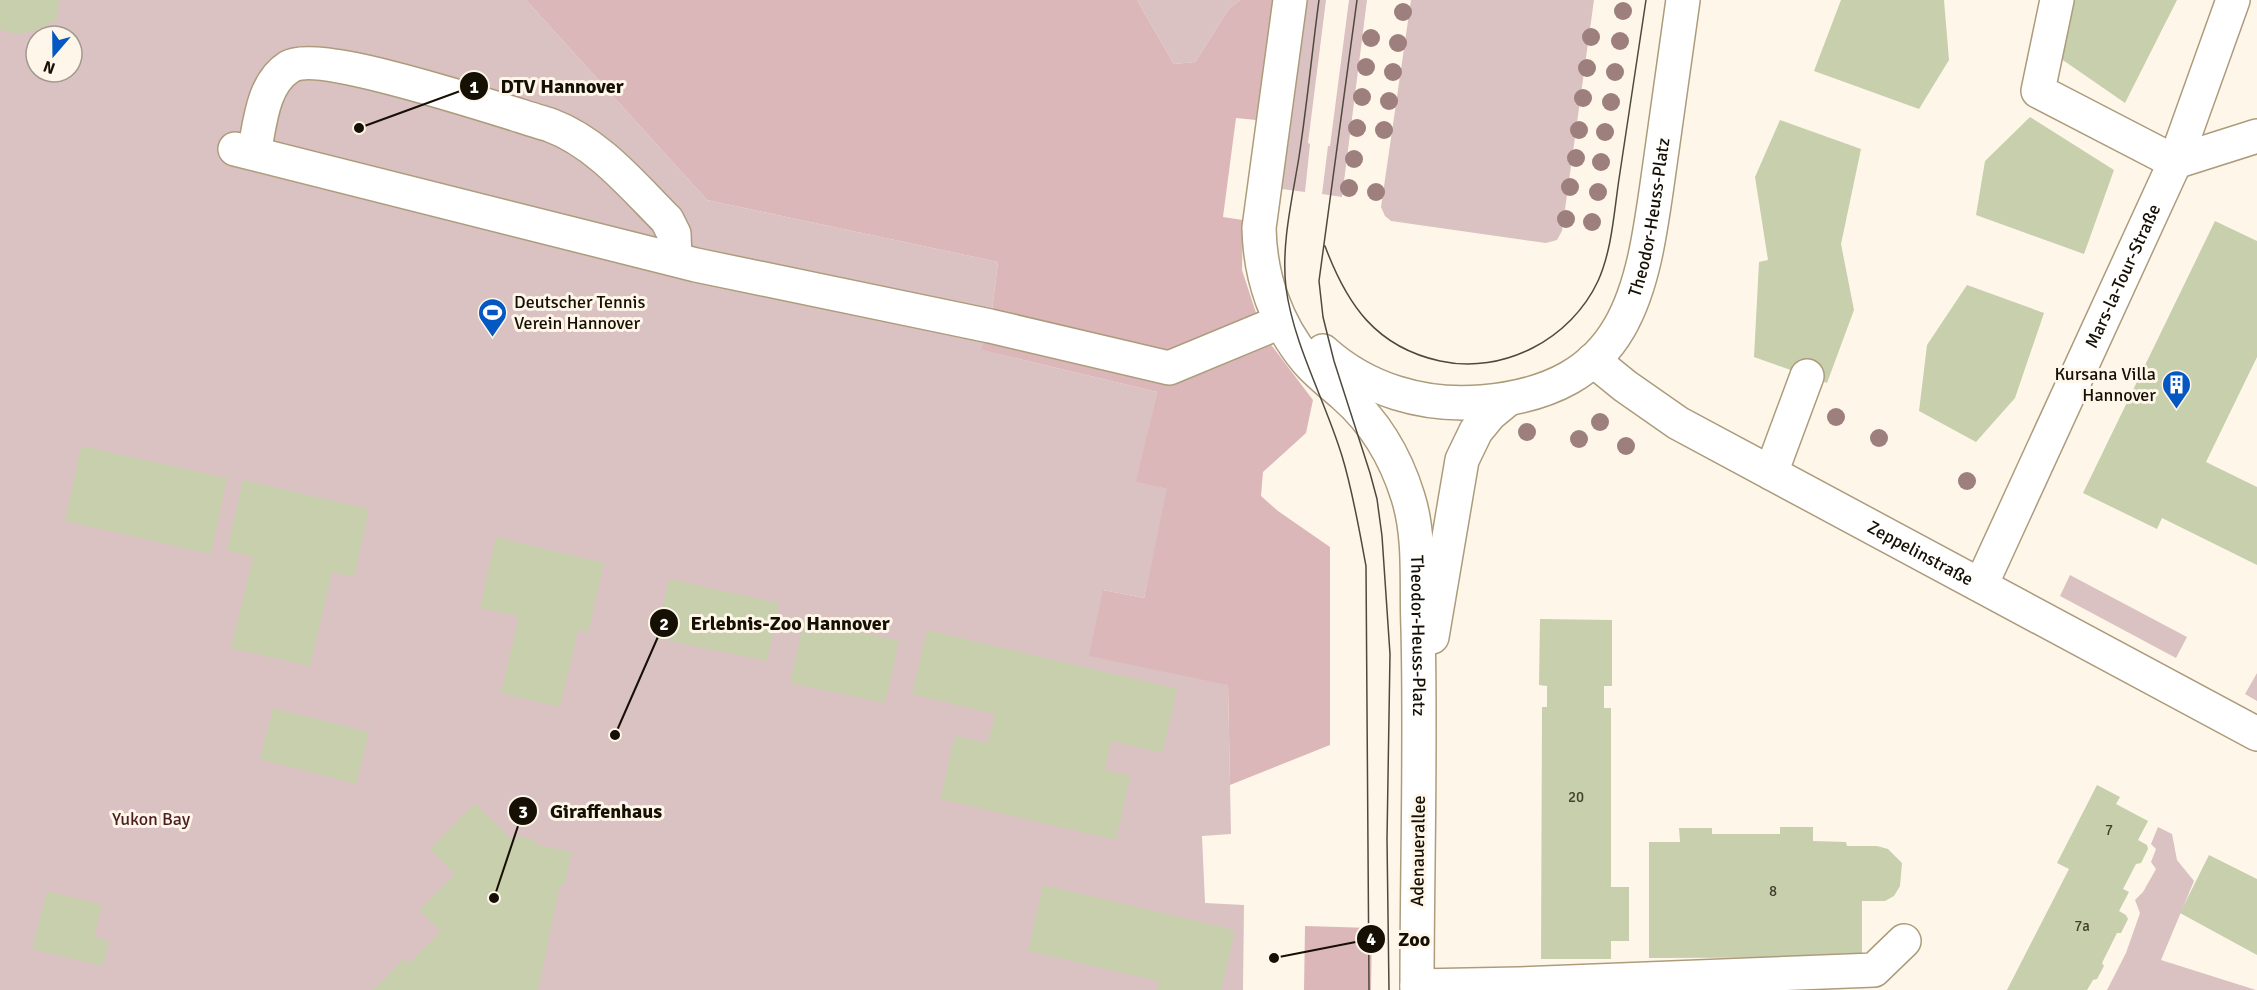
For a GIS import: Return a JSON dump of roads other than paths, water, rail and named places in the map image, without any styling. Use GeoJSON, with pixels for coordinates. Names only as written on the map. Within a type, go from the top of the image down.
{"type":"FeatureCollection","features":[{"type":"Feature","properties":{"kind":"street","name":"Theodor-Heuss-Platz"},"geometry":{"type":"LineString","coordinates":[[1290,0],[1259,228],[1259,252],[1280,322],[1308,362],[1364,415],[1383,440],[1409,499],[1415,531],[1420,713]]}},
{"type":"Feature","properties":{"kind":"street","name":"Theodor-Heuss-Platz"},"geometry":{"type":"LineString","coordinates":[[1265,273],[1273,292],[1302,333],[1334,361],[1375,386],[1402,396],[1440,403],[1507,400],[1554,386],[1574,375],[1609,344],[1632,306],[1639,284],[1650,237],[1683,0]]}},
{"type":"Feature","properties":{"kind":"street"},"geometry":{"type":"LineString","coordinates":[[2057,0],[2038,91],[2175,162],[2257,135]]}},
{"type":"Feature","properties":{"kind":"street","name":"Mars-la-Tour-Straße"},"geometry":{"type":"LineString","coordinates":[[1981,585],[2175,162],[2233,0]]}},
{"type":"Feature","properties":{"kind":"street"},"geometry":{"type":"LineString","coordinates":[[675,260],[674,234],[667,220],[578,137],[550,125],[369,71],[309,63],[290,66],[276,80],[266,98],[244,151],[675,260],[990,326],[1169,368],[1280,322]]}},
{"type":"Feature","properties":{"kind":"street","name":"Zeppelinstraße"},"geometry":{"type":"LineString","coordinates":[[1593,360],[1624,386],[1678,423],[2257,734]]}},
{"type":"Feature","properties":{"kind":"street"},"geometry":{"type":"LineString","coordinates":[[1771,473],[1806,376]]}},
{"type":"Feature","properties":{"kind":"street","name":"Theodor-Heuss-Platz"},"geometry":{"type":"LineString","coordinates":[[1420,713],[1462,460],[1476,431],[1490,414],[1507,400]]}},
{"type":"Feature","properties":{"kind":"street","name":"Adenauerallee"},"geometry":{"type":"LineString","coordinates":[[1417,988],[1420,713]]}},
{"type":"Feature","properties":{"kind":"street"},"geometry":{"type":"LineString","coordinates":[[1417,988],[1874,970],[1904,941]]}},
{"type":"Feature","properties":{"kind":"tram line"},"geometry":{"type":"LineString","coordinates":[[1319,0],[1302,137],[1288,222],[1285,272],[1290,310],[1296,331],[1346,470],[1366,566],[1369,990]]}},
{"type":"Feature","properties":{"kind":"tram line"},"geometry":{"type":"LineString","coordinates":[[1357,0],[1319,281],[1323,317],[1334,361],[1370,473],[1377,499],[1382,536],[1390,654],[1387,839],[1389,990]]}},
{"type":"Feature","properties":{"kind":"tram line"},"geometry":{"type":"LineString","coordinates":[[1325,246],[1343,287],[1354,305],[1381,334],[1418,354],[1440,361],[1464,364],[1487,363],[1511,357],[1553,335],[1571,320],[1586,302],[1603,269],[1612,231],[1646,0]]}},
{"type":"Feature","properties":{"kind":"place","name":"DTV Hannover"},"geometry":{"type":"Point","coordinates":[359,128]}},
{"type":"Feature","properties":{"kind":"place","name":"Deutscher Tennis Verein Hannover"},"geometry":{"type":"Point","coordinates":[493,338]}},
{"type":"Feature","properties":{"kind":"place","name":"Kursana Villa Hannover"},"geometry":{"type":"Point","coordinates":[2177,410]}},
{"type":"Feature","properties":{"kind":"place","name":"Erlebnis-Zoo Hannover"},"geometry":{"type":"Point","coordinates":[615,735]}},
{"type":"Feature","properties":{"kind":"place","name":"Giraffenhaus"},"geometry":{"type":"Point","coordinates":[494,898]}},
{"type":"Feature","properties":{"kind":"place","name":"Zoo"},"geometry":{"type":"Point","coordinates":[1274,958]}},
{"type":"Feature","properties":{"kind":"park label","name":"Yukon Bay"},"geometry":{"type":"Point","coordinates":[151,819]}}]}
